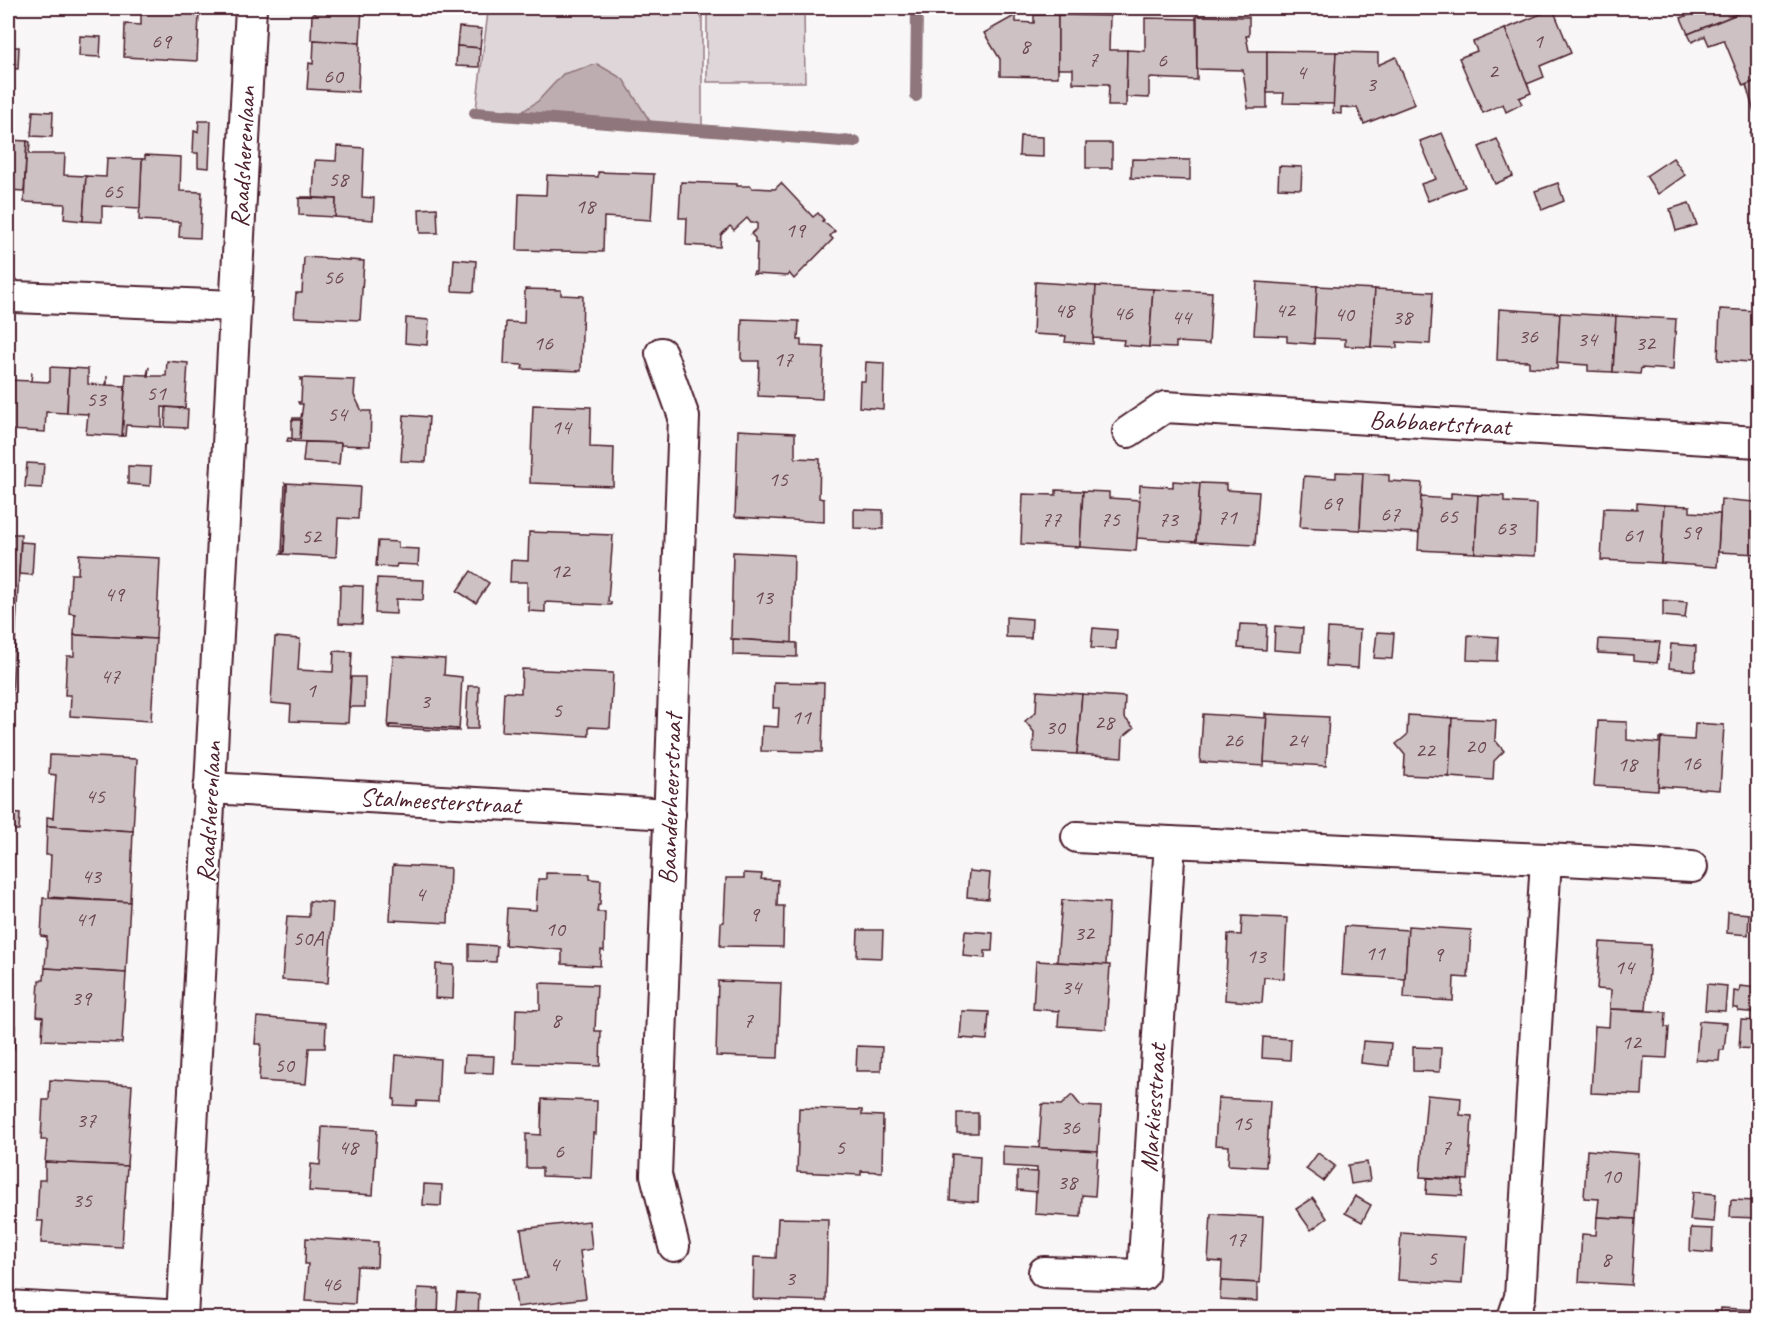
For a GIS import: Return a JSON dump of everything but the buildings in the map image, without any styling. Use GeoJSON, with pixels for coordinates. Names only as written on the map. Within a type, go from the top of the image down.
{"type":"FeatureCollection","features":[{"type":"Feature","properties":{"kind":"street","name":"Raadsherenlaan"},"geometry":{"type":"LineString","coordinates":[[182,1317],[225,537],[251,8]]}},
{"type":"Feature","properties":{"kind":"street"},"geometry":{"type":"LineString","coordinates":[[8,294],[15,297],[235,306]]}},
{"type":"Feature","properties":{"kind":"street","name":"Baanderheerstraat"},"geometry":{"type":"LineString","coordinates":[[660,353],[684,417],[656,1175],[674,1246]]}},
{"type":"Feature","properties":{"kind":"street","name":"Babbaertstraat"},"geometry":{"type":"LineString","coordinates":[[1128,432],[1165,407],[1758,442]]}},
{"type":"Feature","properties":{"kind":"street","name":"Stalmeesterstraat"},"geometry":{"type":"LineString","coordinates":[[210,788],[670,814]]}},
{"type":"Feature","properties":{"kind":"street"},"geometry":{"type":"LineString","coordinates":[[1077,837],[1692,867]]}},
{"type":"Feature","properties":{"kind":"street","name":"Markiesstraat"},"geometry":{"type":"LineString","coordinates":[[1044,1272],[1143,1275],[1170,842]]}},
{"type":"Feature","properties":{"kind":"street"},"geometry":{"type":"LineString","coordinates":[[1513,1318],[1520,1297],[1546,859]]}},
{"type":"Feature","properties":{"kind":"street"},"geometry":{"type":"LineString","coordinates":[[8,1306],[182,1317]]}},
{"type":"Feature","properties":{"kind":"shaded area"},"geometry":{"type":"Polygon","coordinates":[[[485,8],[702,8],[702,127],[476,109],[488,12],[485,8]]]}},
{"type":"Feature","properties":{"kind":"shaded area"},"geometry":{"type":"Polygon","coordinates":[[[707,8],[804,8],[805,82],[707,82],[707,8]]]}},
{"type":"Feature","properties":{"kind":"shaded area"},"geometry":{"type":"Polygon","coordinates":[[[597,64],[623,79],[653,126],[516,116],[538,101],[563,74],[597,64]]]}},
{"type":"Feature","properties":{"kind":"waterway"},"geometry":{"type":"LineString","coordinates":[[916,96],[917,8]]}},
{"type":"Feature","properties":{"kind":"waterway"},"geometry":{"type":"LineString","coordinates":[[475,113],[855,142]]}}]}
